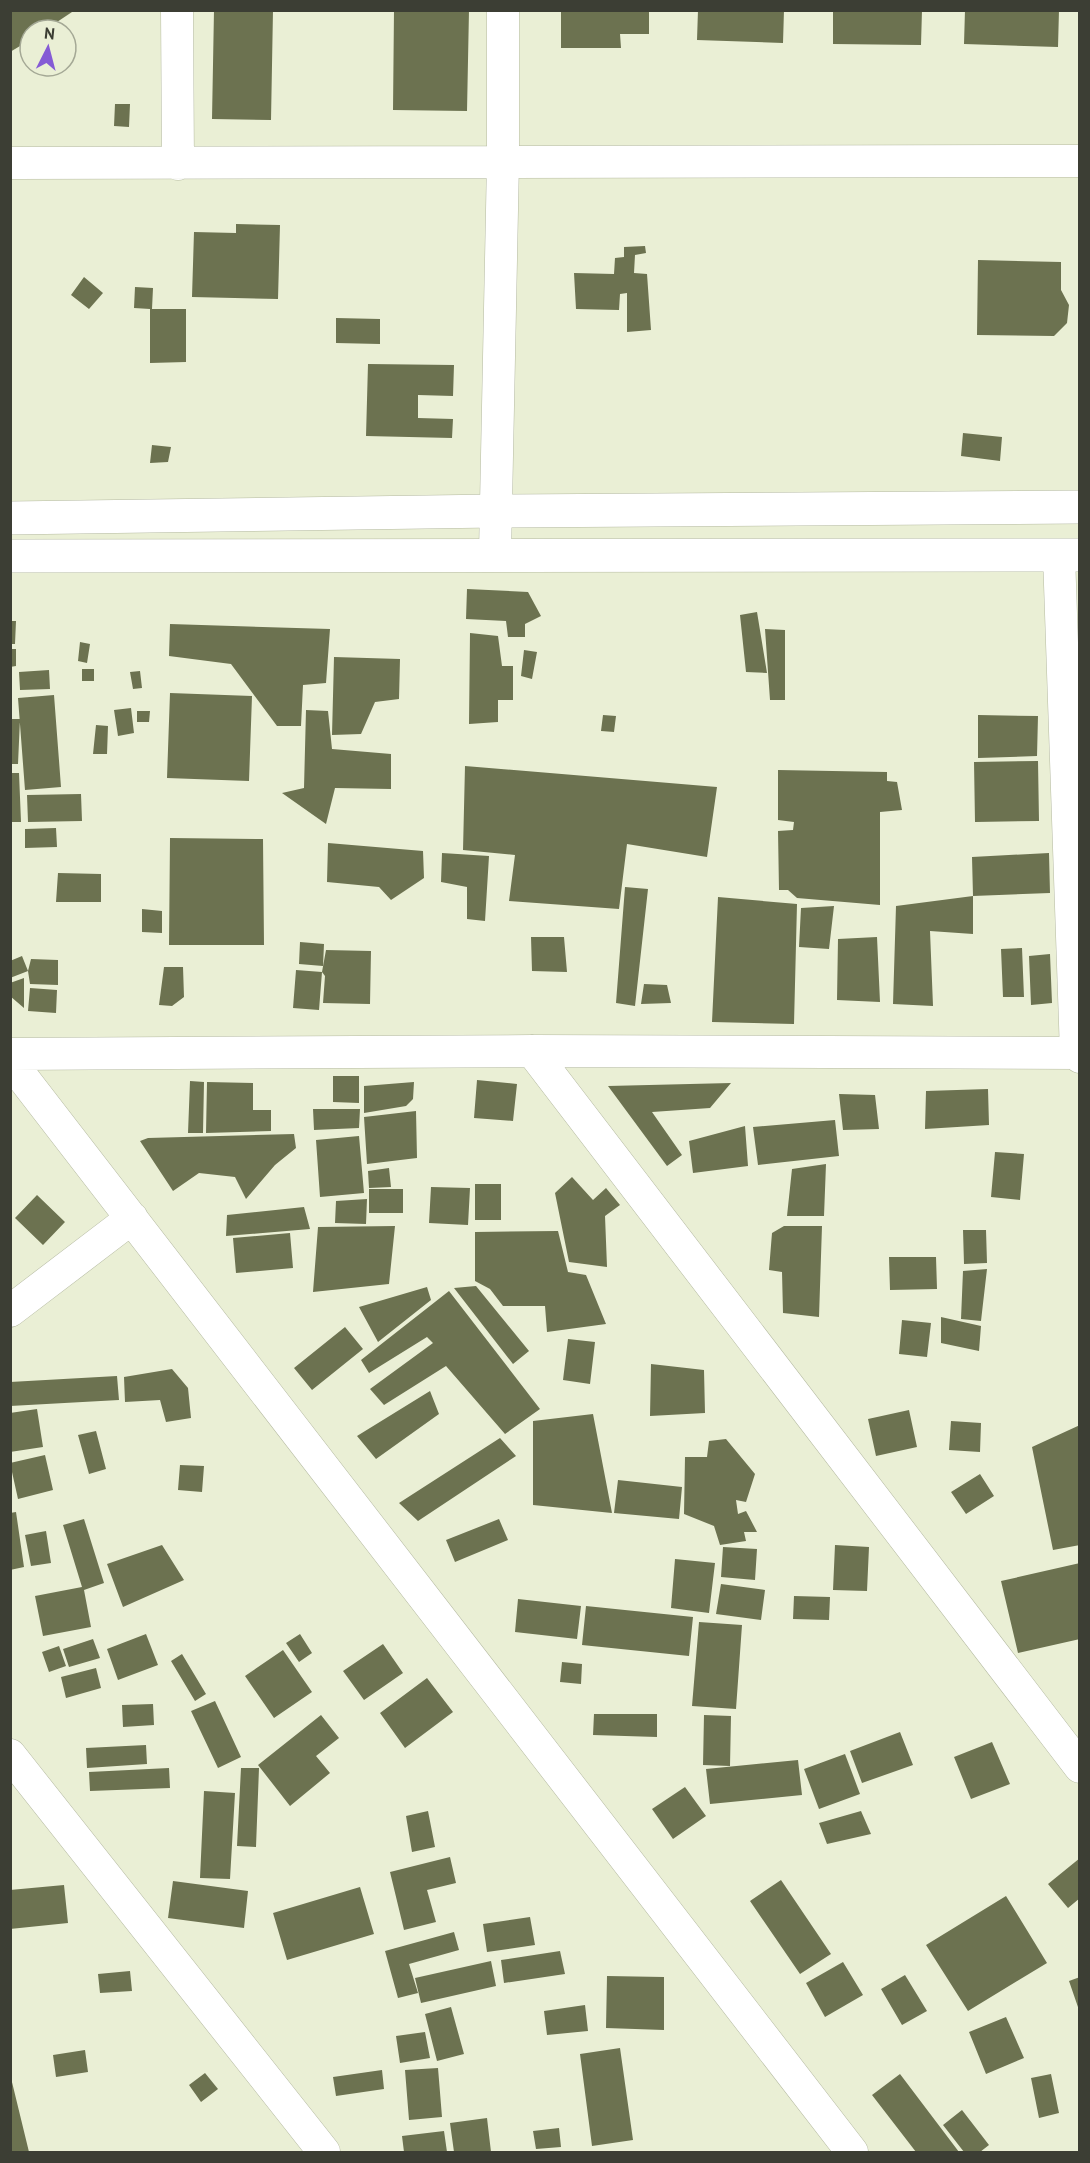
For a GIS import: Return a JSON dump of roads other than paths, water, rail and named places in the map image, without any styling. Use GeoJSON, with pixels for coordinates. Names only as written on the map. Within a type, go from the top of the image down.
{"type":"FeatureCollection","features":[{"type":"Feature","properties":{"kind":"street"},"geometry":{"type":"LineString","coordinates":[[177,10],[178,164]]}},
{"type":"Feature","properties":{"kind":"street"},"geometry":{"type":"LineString","coordinates":[[495,554],[503,161],[503,10]]}},
{"type":"Feature","properties":{"kind":"street"},"geometry":{"type":"LineString","coordinates":[[10,163],[1080,161]]}},
{"type":"Feature","properties":{"kind":"street"},"geometry":{"type":"LineString","coordinates":[[10,518],[495,511],[1080,507]]}},
{"type":"Feature","properties":{"kind":"street"},"geometry":{"type":"LineString","coordinates":[[10,556],[1069,555],[1079,1054],[532,1051],[10,1054]]}},
{"type":"Feature","properties":{"kind":"street"},"geometry":{"type":"LineString","coordinates":[[532,1051],[1080,1767]]}},
{"type":"Feature","properties":{"kind":"street"},"geometry":{"type":"LineString","coordinates":[[10,1061],[852,2152]]}},
{"type":"Feature","properties":{"kind":"street"},"geometry":{"type":"LineString","coordinates":[[10,1311],[132,1218]]}},
{"type":"Feature","properties":{"kind":"street"},"geometry":{"type":"LineString","coordinates":[[10,1755],[324,2152]]}}]}
